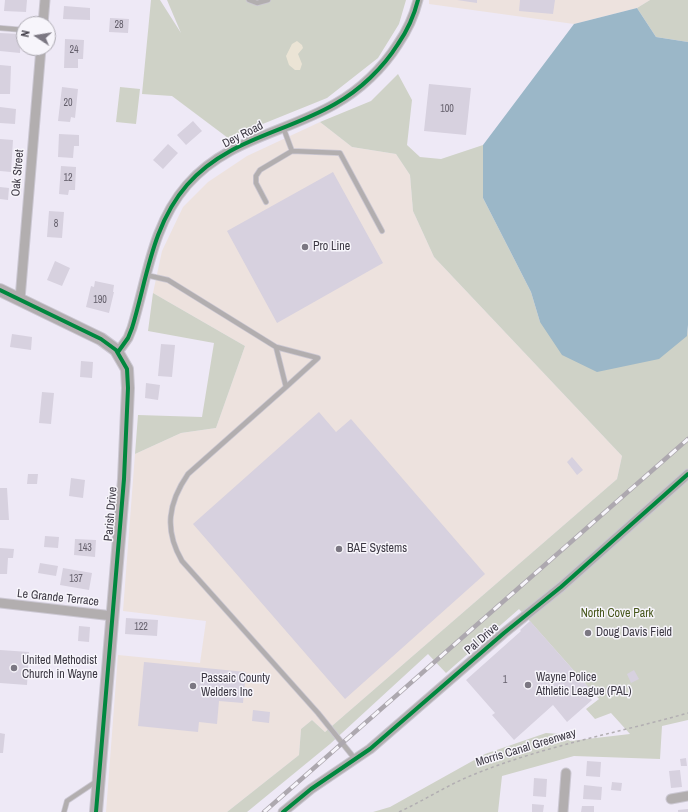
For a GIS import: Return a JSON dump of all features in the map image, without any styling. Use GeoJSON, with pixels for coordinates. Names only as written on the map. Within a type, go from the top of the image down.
{"type":"FeatureCollection","features":[{"type":"Feature","properties":{"kind":"street"},"geometry":{"type":"LineString","coordinates":[[44,16],[45,0]]}},
{"type":"Feature","properties":{"kind":"street","name":"Dey Road"},"geometry":{"type":"LineString","coordinates":[[118,352],[128,338],[132,328],[158,233],[166,216],[188,184],[218,158],[236,148],[335,104],[370,78],[385,62],[404,34],[418,0]]}},
{"type":"Feature","properties":{"kind":"street","name":"Oak Street"},"geometry":{"type":"LineString","coordinates":[[20,299],[40,56]]}},
{"type":"Feature","properties":{"kind":"street","name":"Parish Drive"},"geometry":{"type":"LineString","coordinates":[[0,290],[101,339],[118,352],[127,369],[128,388],[124,479],[96,812]]}},
{"type":"Feature","properties":{"kind":"street","name":"Pal Drive"},"geometry":{"type":"LineString","coordinates":[[283,812],[311,789],[370,749],[504,632],[561,587],[688,474]]}},
{"type":"Feature","properties":{"kind":"street","name":"Le Grande Terrace"},"geometry":{"type":"LineString","coordinates":[[0,603],[113,616]]}},
{"type":"Feature","properties":{"kind":"street"},"geometry":{"type":"LineString","coordinates":[[563,812],[566,773]]}},
{"type":"Feature","properties":{"kind":"street"},"geometry":{"type":"LineString","coordinates":[[671,799],[688,796]]}},
{"type":"Feature","properties":{"kind":"lane"},"geometry":{"type":"LineString","coordinates":[[249,0],[257,3],[268,0]]}},
{"type":"Feature","properties":{"kind":"lane"},"geometry":{"type":"LineString","coordinates":[[0,28],[16,29]]}},
{"type":"Feature","properties":{"kind":"lane"},"geometry":{"type":"LineString","coordinates":[[283,127],[292,151]]}},
{"type":"Feature","properties":{"kind":"lane"},"geometry":{"type":"LineString","coordinates":[[266,202],[256,183],[256,176],[260,170],[292,151],[340,154],[382,231]]}},
{"type":"Feature","properties":{"kind":"lane"},"geometry":{"type":"LineString","coordinates":[[146,275],[168,280],[276,347],[318,358],[188,474],[179,489],[174,503],[171,517],[172,540],[182,561],[318,713],[355,759]]}},
{"type":"Feature","properties":{"kind":"lane"},"geometry":{"type":"LineString","coordinates":[[276,347],[286,387]]}},
{"type":"Feature","properties":{"kind":"lane"},"geometry":{"type":"LineString","coordinates":[[64,812],[66,802],[98,780]]}},
{"type":"Feature","properties":{"kind":"shaded area"},"geometry":{"type":"Polygon","coordinates":[[[429,0],[650,0],[637,8],[574,24],[429,4],[429,0]]]}},
{"type":"Feature","properties":{"kind":"shaded area"},"geometry":{"type":"Polygon","coordinates":[[[320,122],[352,147],[396,154],[410,175],[413,211],[434,257],[622,456],[617,479],[325,732],[312,720],[301,729],[299,755],[227,812],[106,812],[118,655],[200,663],[206,621],[123,611],[135,454],[181,433],[216,428],[245,346],[153,293],[162,251],[183,207],[208,182],[247,156],[320,122]]]}},
{"type":"Feature","properties":{"kind":"green space"},"geometry":{"type":"Polygon","coordinates":[[[151,0],[160,0],[181,33],[167,0],[406,0],[399,24],[378,58],[327,98],[228,138],[172,96],[142,94],[151,0]]]}},
{"type":"Feature","properties":{"kind":"green space"},"geometry":{"type":"Polygon","coordinates":[[[650,0],[688,0],[688,42],[656,37],[637,8],[650,0]]]}},
{"type":"Feature","properties":{"kind":"green space","name":"North Cove Park"},"geometry":{"type":"Polygon","coordinates":[[[398,74],[412,100],[407,145],[420,157],[441,159],[483,145],[483,198],[531,292],[540,322],[687,336],[688,325],[688,720],[662,726],[660,759],[574,756],[502,776],[498,812],[373,812],[390,807],[485,754],[546,733],[560,734],[570,741],[630,734],[611,713],[595,719],[586,709],[599,699],[519,609],[446,673],[428,654],[330,744],[247,812],[227,812],[299,755],[301,729],[312,720],[325,732],[617,479],[622,456],[434,257],[413,211],[410,175],[396,154],[352,147],[320,122],[371,101],[398,74]]]}},
{"type":"Feature","properties":{"kind":"green space"},"geometry":{"type":"Polygon","coordinates":[[[120,87],[140,89],[136,124],[116,122],[120,87]]]}},
{"type":"Feature","properties":{"kind":"green space"},"geometry":{"type":"Polygon","coordinates":[[[153,293],[245,346],[216,428],[181,433],[135,454],[138,415],[202,417],[214,343],[148,331],[153,293]]]}},
{"type":"Feature","properties":{"kind":"sand"},"geometry":{"type":"Polygon","coordinates":[[[297,41],[303,48],[298,54],[302,64],[300,70],[295,70],[289,65],[286,56],[292,44],[297,41]]]}},
{"type":"Feature","properties":{"kind":"water"},"geometry":{"type":"Polygon","coordinates":[[[637,8],[656,37],[688,42],[687,336],[659,359],[597,372],[562,355],[540,322],[531,292],[483,198],[483,145],[574,24],[637,8]]]}},
{"type":"Feature","properties":{"kind":"building"},"geometry":{"type":"Polygon","coordinates":[[[5,0],[27,0],[26,12],[4,11],[5,0]]]}},
{"type":"Feature","properties":{"kind":"building"},"geometry":{"type":"Polygon","coordinates":[[[457,0],[477,0],[477,3],[457,0]]]}},
{"type":"Feature","properties":{"kind":"building"},"geometry":{"type":"Polygon","coordinates":[[[520,0],[555,0],[553,14],[519,11],[520,0]]]}},
{"type":"Feature","properties":{"kind":"building"},"geometry":{"type":"Polygon","coordinates":[[[64,6],[90,8],[90,20],[63,19],[64,6]]]}},
{"type":"Feature","properties":{"kind":"building"},"geometry":{"type":"Polygon","coordinates":[[[110,18],[129,19],[128,33],[109,32],[110,18]]]}},
{"type":"Feature","properties":{"kind":"building"},"geometry":{"type":"Polygon","coordinates":[[[0,33],[16,34],[16,53],[0,51],[0,33]]]}},
{"type":"Feature","properties":{"kind":"building"},"geometry":{"type":"Polygon","coordinates":[[[65,39],[84,40],[83,59],[78,59],[78,68],[64,68],[65,39]]]}},
{"type":"Feature","properties":{"kind":"building"},"geometry":{"type":"Polygon","coordinates":[[[0,65],[11,66],[10,94],[0,94],[0,65]]]}},
{"type":"Feature","properties":{"kind":"building"},"geometry":{"type":"Polygon","coordinates":[[[429,84],[471,88],[466,135],[424,131],[429,84]]]}},
{"type":"Feature","properties":{"kind":"building"},"geometry":{"type":"Polygon","coordinates":[[[62,87],[78,89],[75,118],[71,117],[70,122],[58,121],[62,87]]]}},
{"type":"Feature","properties":{"kind":"building"},"geometry":{"type":"Polygon","coordinates":[[[0,107],[16,109],[15,124],[0,123],[0,107]]]}},
{"type":"Feature","properties":{"kind":"building"},"geometry":{"type":"Polygon","coordinates":[[[193,121],[202,131],[186,145],[177,135],[193,121]]]}},
{"type":"Feature","properties":{"kind":"building"},"geometry":{"type":"Polygon","coordinates":[[[59,134],[79,135],[79,146],[74,146],[73,158],[58,157],[59,134]]]}},
{"type":"Feature","properties":{"kind":"building"},"geometry":{"type":"Polygon","coordinates":[[[0,139],[13,140],[11,172],[0,171],[0,139]]]}},
{"type":"Feature","properties":{"kind":"building"},"geometry":{"type":"Polygon","coordinates":[[[168,144],[178,153],[163,169],[153,160],[168,144]]]}},
{"type":"Feature","properties":{"kind":"building"},"geometry":{"type":"Polygon","coordinates":[[[61,166],[76,167],[75,190],[69,190],[68,195],[59,194],[61,166]]]}},
{"type":"Feature","properties":{"kind":"building","name":"Pro Line"},"geometry":{"type":"Polygon","coordinates":[[[333,172],[383,263],[277,323],[227,231],[333,172]]]}},
{"type":"Feature","properties":{"kind":"building"},"geometry":{"type":"Polygon","coordinates":[[[0,187],[9,188],[8,200],[0,199],[0,187]]]}},
{"type":"Feature","properties":{"kind":"building"},"geometry":{"type":"Polygon","coordinates":[[[49,211],[64,212],[62,238],[47,237],[49,211]]]}},
{"type":"Feature","properties":{"kind":"building"},"geometry":{"type":"Polygon","coordinates":[[[55,261],[70,268],[62,286],[47,280],[55,261]]]}},
{"type":"Feature","properties":{"kind":"building"},"geometry":{"type":"Polygon","coordinates":[[[95,281],[114,285],[114,292],[109,313],[86,307],[91,286],[94,287],[95,281]]]}},
{"type":"Feature","properties":{"kind":"building"},"geometry":{"type":"Polygon","coordinates":[[[12,334],[32,337],[31,350],[10,347],[12,334]]]}},
{"type":"Feature","properties":{"kind":"building"},"geometry":{"type":"Polygon","coordinates":[[[161,344],[175,345],[172,377],[158,376],[161,344]]]}},
{"type":"Feature","properties":{"kind":"building"},"geometry":{"type":"Polygon","coordinates":[[[81,361],[93,362],[92,378],[80,377],[81,361]]]}},
{"type":"Feature","properties":{"kind":"building"},"geometry":{"type":"Polygon","coordinates":[[[146,383],[160,385],[158,400],[145,398],[146,383]]]}},
{"type":"Feature","properties":{"kind":"building"},"geometry":{"type":"Polygon","coordinates":[[[42,392],[54,393],[51,424],[39,423],[42,392]]]}},
{"type":"Feature","properties":{"kind":"building","name":"BAE Systems"},"geometry":{"type":"Polygon","coordinates":[[[319,412],[336,432],[351,419],[485,574],[345,699],[193,524],[319,412]]]}},
{"type":"Feature","properties":{"kind":"building"},"geometry":{"type":"Polygon","coordinates":[[[572,457],[583,470],[577,475],[567,462],[572,457]]]}},
{"type":"Feature","properties":{"kind":"building"},"geometry":{"type":"Polygon","coordinates":[[[28,474],[38,474],[37,484],[27,484],[28,474]]]}},
{"type":"Feature","properties":{"kind":"building"},"geometry":{"type":"Polygon","coordinates":[[[71,478],[85,480],[83,498],[69,496],[71,478]]]}},
{"type":"Feature","properties":{"kind":"building"},"geometry":{"type":"Polygon","coordinates":[[[0,488],[7,488],[9,520],[0,520],[0,488]]]}},
{"type":"Feature","properties":{"kind":"building"},"geometry":{"type":"Polygon","coordinates":[[[45,536],[59,537],[58,548],[44,547],[45,536]]]}},
{"type":"Feature","properties":{"kind":"building"},"geometry":{"type":"Polygon","coordinates":[[[75,539],[96,540],[95,557],[74,555],[75,539]]]}},
{"type":"Feature","properties":{"kind":"building"},"geometry":{"type":"Polygon","coordinates":[[[0,548],[14,549],[13,558],[8,558],[7,574],[0,574],[0,548]]]}},
{"type":"Feature","properties":{"kind":"building"},"geometry":{"type":"Polygon","coordinates":[[[40,563],[58,566],[56,576],[38,573],[40,563]]]}},
{"type":"Feature","properties":{"kind":"building"},"geometry":{"type":"Polygon","coordinates":[[[63,568],[92,573],[89,590],[60,585],[63,568]]]}},
{"type":"Feature","properties":{"kind":"building"},"geometry":{"type":"Polygon","coordinates":[[[126,618],[158,620],[157,636],[125,634],[126,618]]]}},
{"type":"Feature","properties":{"kind":"building","name":"Wayne Police Athletic League (PAL)"},"geometry":{"type":"Polygon","coordinates":[[[530,621],[590,689],[585,692],[592,700],[567,722],[553,705],[514,740],[492,715],[495,713],[466,680],[521,631],[520,630],[530,621]]]}},
{"type":"Feature","properties":{"kind":"building"},"geometry":{"type":"Polygon","coordinates":[[[79,626],[90,627],[89,642],[78,641],[79,626]]]}},
{"type":"Feature","properties":{"kind":"building","name":"United Methodist Church in Wayne"},"geometry":{"type":"Polygon","coordinates":[[[0,650],[29,652],[27,685],[0,683],[0,650]]]}},
{"type":"Feature","properties":{"kind":"building","name":"Passaic County Welders Inc"},"geometry":{"type":"Polygon","coordinates":[[[144,662],[246,672],[243,703],[219,701],[217,724],[199,722],[198,732],[138,726],[144,662]]]}},
{"type":"Feature","properties":{"kind":"building"},"geometry":{"type":"Polygon","coordinates":[[[634,670],[639,679],[631,683],[627,674],[634,670]]]}},
{"type":"Feature","properties":{"kind":"building"},"geometry":{"type":"Polygon","coordinates":[[[253,710],[270,712],[269,723],[252,721],[253,710]]]}},
{"type":"Feature","properties":{"kind":"building"},"geometry":{"type":"Polygon","coordinates":[[[0,733],[5,734],[3,753],[0,753],[0,733]]]}},
{"type":"Feature","properties":{"kind":"building"},"geometry":{"type":"Polygon","coordinates":[[[686,758],[687,766],[681,766],[680,759],[686,758]]]}},
{"type":"Feature","properties":{"kind":"building"},"geometry":{"type":"Polygon","coordinates":[[[587,761],[601,762],[600,777],[586,776],[587,761]]]}},
{"type":"Feature","properties":{"kind":"building"},"geometry":{"type":"Polygon","coordinates":[[[680,770],[682,787],[671,788],[669,771],[680,770]]]}},
{"type":"Feature","properties":{"kind":"building"},"geometry":{"type":"Polygon","coordinates":[[[534,778],[547,779],[546,797],[533,796],[534,778]]]}},
{"type":"Feature","properties":{"kind":"building"},"geometry":{"type":"Polygon","coordinates":[[[612,782],[622,783],[621,791],[611,790],[612,782]]]}},
{"type":"Feature","properties":{"kind":"building"},"geometry":{"type":"Polygon","coordinates":[[[584,785],[602,787],[601,800],[583,799],[584,785]]]}},
{"type":"Feature","properties":{"kind":"building"},"geometry":{"type":"Polygon","coordinates":[[[532,804],[544,805],[543,812],[532,812],[532,804]]]}},
{"type":"Feature","properties":{"kind":"building"},"geometry":{"type":"Polygon","coordinates":[[[582,806],[594,806],[594,812],[581,812],[582,806]]]}},
{"type":"Feature","properties":{"kind":"building"},"geometry":{"type":"Polygon","coordinates":[[[688,809],[688,812],[678,812],[678,810],[688,809]]]}},
{"type":"Feature","properties":{"kind":"railway"},"geometry":{"type":"LineString","coordinates":[[264,812],[688,439]]}},
{"type":"Feature","properties":{"kind":"cycle path"},"geometry":{"type":"LineString","coordinates":[[118,352],[128,338],[132,328],[158,235],[175,201],[187,185],[220,157],[257,138],[316,114],[335,104],[362,85],[378,70],[392,53],[407,29],[418,0]]}},
{"type":"Feature","properties":{"kind":"cycle path"},"geometry":{"type":"LineString","coordinates":[[0,290],[101,339],[116,350],[127,369],[128,388],[124,479],[96,812]]}},
{"type":"Feature","properties":{"kind":"cycle path"},"geometry":{"type":"LineString","coordinates":[[283,812],[311,789],[370,749],[504,633],[561,587],[688,474]]}},
{"type":"Feature","properties":{"kind":"place","name":"Pro Line"},"geometry":{"type":"Point","coordinates":[305,247]}},
{"type":"Feature","properties":{"kind":"place","name":"BAE Systems"},"geometry":{"type":"Point","coordinates":[339,549]}},
{"type":"Feature","properties":{"kind":"place","name":"Doug Davis Field"},"geometry":{"type":"Point","coordinates":[588,633]}},
{"type":"Feature","properties":{"kind":"place","name":"United Methodist Church in Wayne"},"geometry":{"type":"Point","coordinates":[14,668]}},
{"type":"Feature","properties":{"kind":"place","name":"Wayne Police Athletic League (PAL)"},"geometry":{"type":"Point","coordinates":[528,685]}},
{"type":"Feature","properties":{"kind":"place","name":"Passaic County Welders Inc"},"geometry":{"type":"Point","coordinates":[193,686]}}]}
